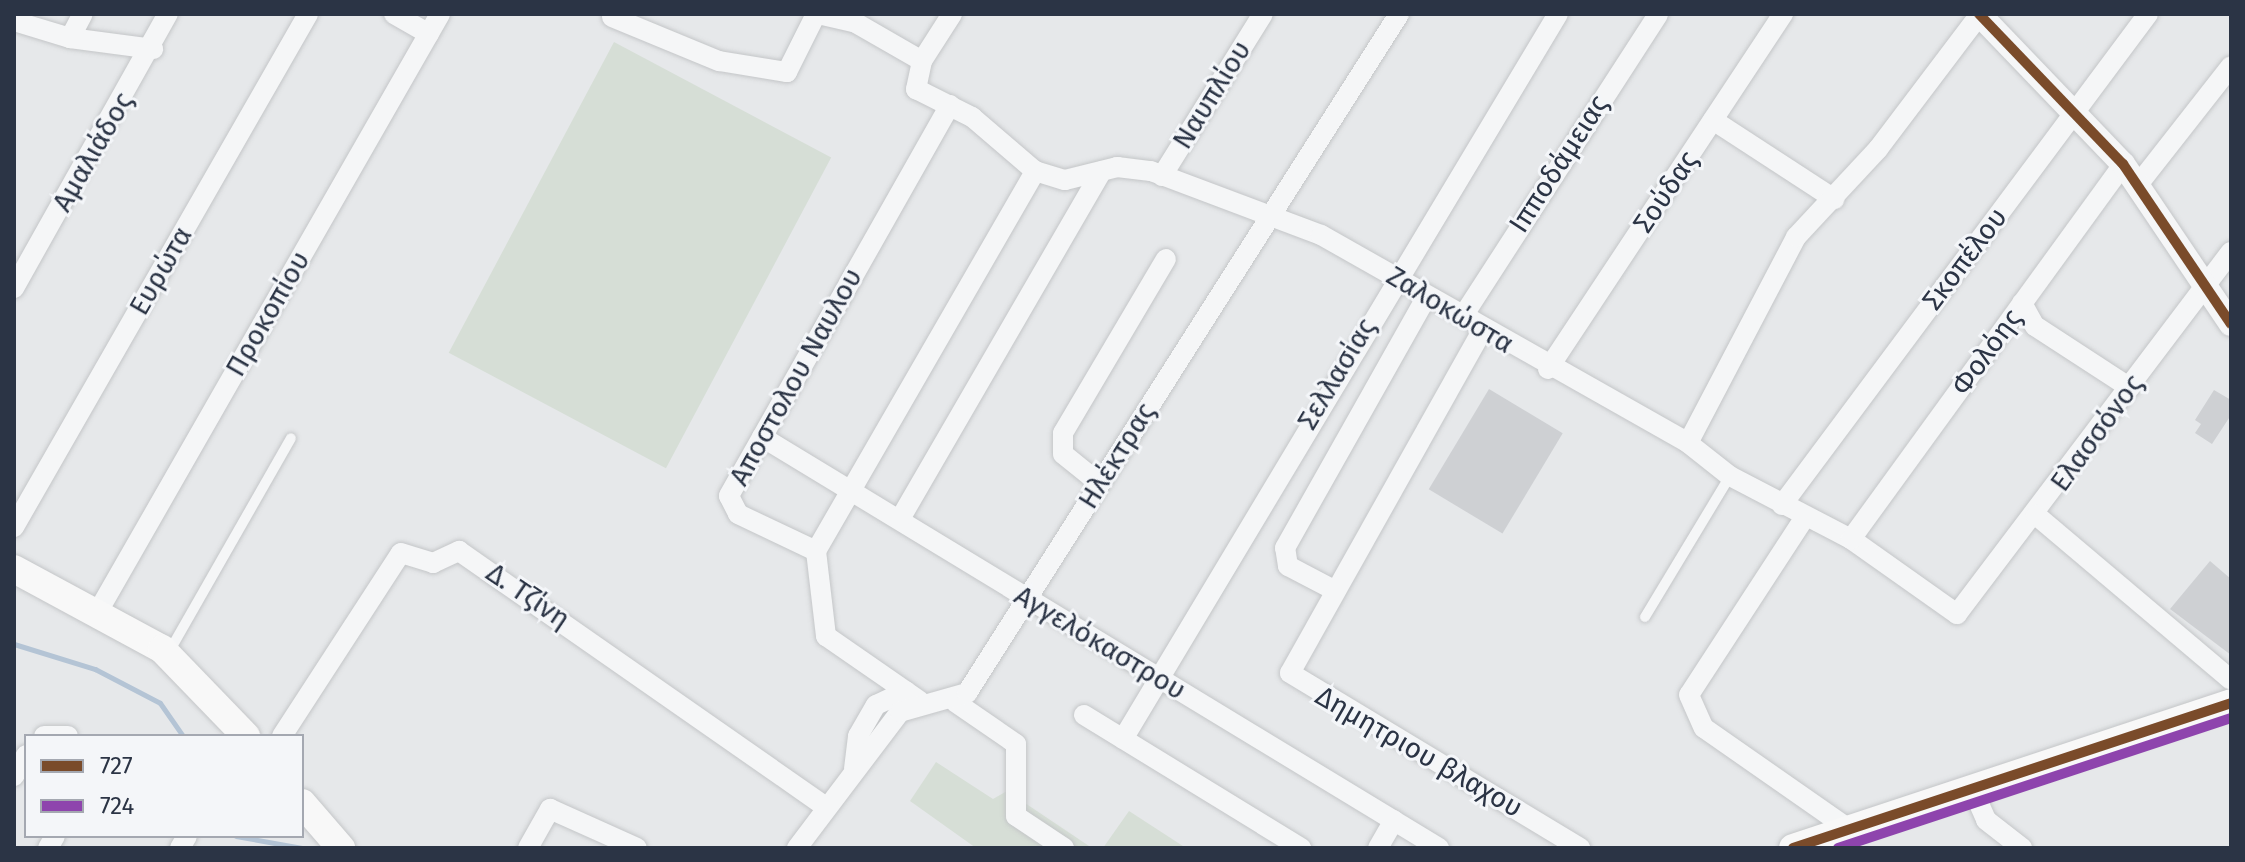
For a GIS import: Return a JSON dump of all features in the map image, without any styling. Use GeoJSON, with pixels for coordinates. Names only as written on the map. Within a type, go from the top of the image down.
{"type":"FeatureCollection","features":[{"type":"Feature","properties":{"kind":"main road"},"geometry":{"type":"LineString","coordinates":[[14,569],[168,654],[244,734]]}},
{"type":"Feature","properties":{"kind":"main road"},"geometry":{"type":"LineString","coordinates":[[1805,846],[2231,703]]}},
{"type":"Feature","properties":{"kind":"main road"},"geometry":{"type":"LineString","coordinates":[[304,805],[341,848]]}},
{"type":"Feature","properties":{"kind":"street"},"geometry":{"type":"LineString","coordinates":[[70,38],[83,14]]}},
{"type":"Feature","properties":{"kind":"street","name":"Αμαλιάδος"},"geometry":{"type":"LineString","coordinates":[[14,288],[153,49],[168,14]]}},
{"type":"Feature","properties":{"kind":"street","name":"Ευρώτα"},"geometry":{"type":"LineString","coordinates":[[14,527],[308,14]]}},
{"type":"Feature","properties":{"kind":"street"},"geometry":{"type":"LineString","coordinates":[[394,14],[429,34]]}},
{"type":"Feature","properties":{"kind":"street","name":"Προκοπίου"},"geometry":{"type":"LineString","coordinates":[[96,615],[440,14]]}},
{"type":"Feature","properties":{"kind":"street"},"geometry":{"type":"LineString","coordinates":[[612,17],[719,61],[787,72],[817,14],[856,23],[922,61],[952,14]]}},
{"type":"Feature","properties":{"kind":"street","name":"Ναυπλίου"},"geometry":{"type":"LineString","coordinates":[[1162,176],[1263,14]]}},
{"type":"Feature","properties":{"kind":"street","name":"Ηλέκτρας"},"geometry":{"type":"LineString","coordinates":[[955,702],[1026,600],[1399,14]]}},
{"type":"Feature","properties":{"kind":"street","name":"Σελλασίας"},"geometry":{"type":"LineString","coordinates":[[1123,739],[1395,277],[1558,14]]}},
{"type":"Feature","properties":{"kind":"street","name":"Ιπποδάμειας"},"geometry":{"type":"LineString","coordinates":[[1463,316],[1658,14]]}},
{"type":"Feature","properties":{"kind":"street","name":"Σούδας"},"geometry":{"type":"LineString","coordinates":[[1548,369],[1783,14]]}},
{"type":"Feature","properties":{"kind":"street"},"geometry":{"type":"LineString","coordinates":[[1688,443],[1787,251],[1834,199],[1979,14],[2123,164],[2231,324]]}},
{"type":"Feature","properties":{"kind":"street","name":"Σκοπέλου"},"geometry":{"type":"LineString","coordinates":[[1782,505],[2148,14]]}},
{"type":"Feature","properties":{"kind":"street"},"geometry":{"type":"LineString","coordinates":[[14,21],[70,38],[153,49]]}},
{"type":"Feature","properties":{"kind":"street","name":"Ζαλοκώστα"},"geometry":{"type":"LineString","coordinates":[[922,61],[916,89],[950,105],[1035,171],[1065,180],[1117,167],[1162,176],[1321,235],[1463,316],[1548,369],[1688,443],[1730,476],[1851,539],[1962,613]]}},
{"type":"Feature","properties":{"kind":"street"},"geometry":{"type":"LineString","coordinates":[[2137,186],[2231,66]]}},
{"type":"Feature","properties":{"kind":"street","name":"Αποστολου Ναυλου"},"geometry":{"type":"LineString","coordinates":[[816,551],[731,506],[762,437],[950,105]]}},
{"type":"Feature","properties":{"kind":"street"},"geometry":{"type":"LineString","coordinates":[[1713,120],[1834,199]]}},
{"type":"Feature","properties":{"kind":"street","name":"Φολόης"},"geometry":{"type":"LineString","coordinates":[[1851,539],[2123,164]]}},
{"type":"Feature","properties":{"kind":"street"},"geometry":{"type":"LineString","coordinates":[[1035,171],[816,551],[826,636],[913,696],[955,702],[1016,744],[1016,816],[1064,848]]}},
{"type":"Feature","properties":{"kind":"street"},"geometry":{"type":"LineString","coordinates":[[900,519],[1102,171]]}},
{"type":"Feature","properties":{"kind":"street","name":"Ελασσόνος"},"geometry":{"type":"LineString","coordinates":[[1962,613],[2231,252]]}},
{"type":"Feature","properties":{"kind":"street"},"geometry":{"type":"LineString","coordinates":[[1099,483],[1063,454],[1063,433],[1166,259]]}},
{"type":"Feature","properties":{"kind":"street"},"geometry":{"type":"LineString","coordinates":[[1427,296],[1285,548],[1288,566],[1334,590],[1483,329]]}},
{"type":"Feature","properties":{"kind":"street"},"geometry":{"type":"LineString","coordinates":[[2022,303],[2045,333],[2130,388]]}},
{"type":"Feature","properties":{"kind":"street","name":"Αγγελόκαστρου"},"geometry":{"type":"LineString","coordinates":[[762,437],[1439,848]]}},
{"type":"Feature","properties":{"kind":"street"},"geometry":{"type":"LineString","coordinates":[[2036,515],[2231,680]]}},
{"type":"Feature","properties":{"kind":"street"},"geometry":{"type":"LineString","coordinates":[[1805,517],[1689,695],[1704,728],[1849,829]]}},
{"type":"Feature","properties":{"kind":"street","name":"Δ. Τζίνη"},"geometry":{"type":"LineString","coordinates":[[283,734],[401,553],[433,563],[459,551],[825,806]]}},
{"type":"Feature","properties":{"kind":"street","name":"Δημητριου βλαχου"},"geometry":{"type":"LineString","coordinates":[[1334,590],[1290,664],[1298,681],[1580,848]]}},
{"type":"Feature","properties":{"kind":"street"},"geometry":{"type":"LineString","coordinates":[[797,848],[825,806],[913,696]]}},
{"type":"Feature","properties":{"kind":"street"},"geometry":{"type":"LineString","coordinates":[[1084,715],[1290,845]]}},
{"type":"Feature","properties":{"kind":"street"},"geometry":{"type":"LineString","coordinates":[[14,776],[24,758]]}},
{"type":"Feature","properties":{"kind":"street"},"geometry":{"type":"LineString","coordinates":[[1972,788],[1986,820],[2022,848]]}},
{"type":"Feature","properties":{"kind":"street"},"geometry":{"type":"LineString","coordinates":[[528,848],[550,809],[637,848]]}},
{"type":"Feature","properties":{"kind":"street"},"geometry":{"type":"LineString","coordinates":[[1378,848],[1394,820]]}},
{"type":"Feature","properties":{"kind":"lane"},"geometry":{"type":"LineString","coordinates":[[168,654],[291,438]]}},
{"type":"Feature","properties":{"kind":"lane"},"geometry":{"type":"LineString","coordinates":[[1645,617],[1730,476]]}},
{"type":"Feature","properties":{"kind":"shaded area"},"geometry":{"type":"Polygon","coordinates":[[[614,42],[831,157],[666,468],[449,353],[614,42]]]}},
{"type":"Feature","properties":{"kind":"shaded area"},"geometry":{"type":"Polygon","coordinates":[[[936,762],[993,799],[1007,791],[1092,848],[976,848],[910,801],[936,762]]]}},
{"type":"Feature","properties":{"kind":"shaded area"},"geometry":{"type":"Polygon","coordinates":[[[1129,811],[1186,848],[1103,848],[1129,811]]]}},
{"type":"Feature","properties":{"kind":"building"},"geometry":{"type":"Polygon","coordinates":[[[1489,389],[1563,433],[1502,534],[1429,489],[1489,389]]]}},
{"type":"Feature","properties":{"kind":"building"},"geometry":{"type":"Polygon","coordinates":[[[2214,390],[2231,400],[2231,415],[2212,444],[2195,433],[2201,424],[2195,420],[2214,390]]]}},
{"type":"Feature","properties":{"kind":"building"},"geometry":{"type":"Polygon","coordinates":[[[2210,561],[2231,579],[2231,655],[2170,609],[2210,561]]]}},
{"type":"Feature","properties":{"kind":"waterway"},"geometry":{"type":"LineString","coordinates":[[14,644],[95,669],[160,703],[182,734]]}},
{"type":"Feature","properties":{"kind":"waterway"},"geometry":{"type":"LineString","coordinates":[[247,838],[302,848]]}},
{"type":"Feature","properties":{"kind":"transit line","name":"727"},"geometry":{"type":"LineString","coordinates":[[1979,14],[2123,164],[2231,324]]}},
{"type":"Feature","properties":{"kind":"transit line","name":"727"},"geometry":{"type":"LineString","coordinates":[[1793,848],[2231,703]]}},
{"type":"Feature","properties":{"kind":"transit line","name":"724"},"geometry":{"type":"LineString","coordinates":[[1838,848],[2231,718]]}}]}
